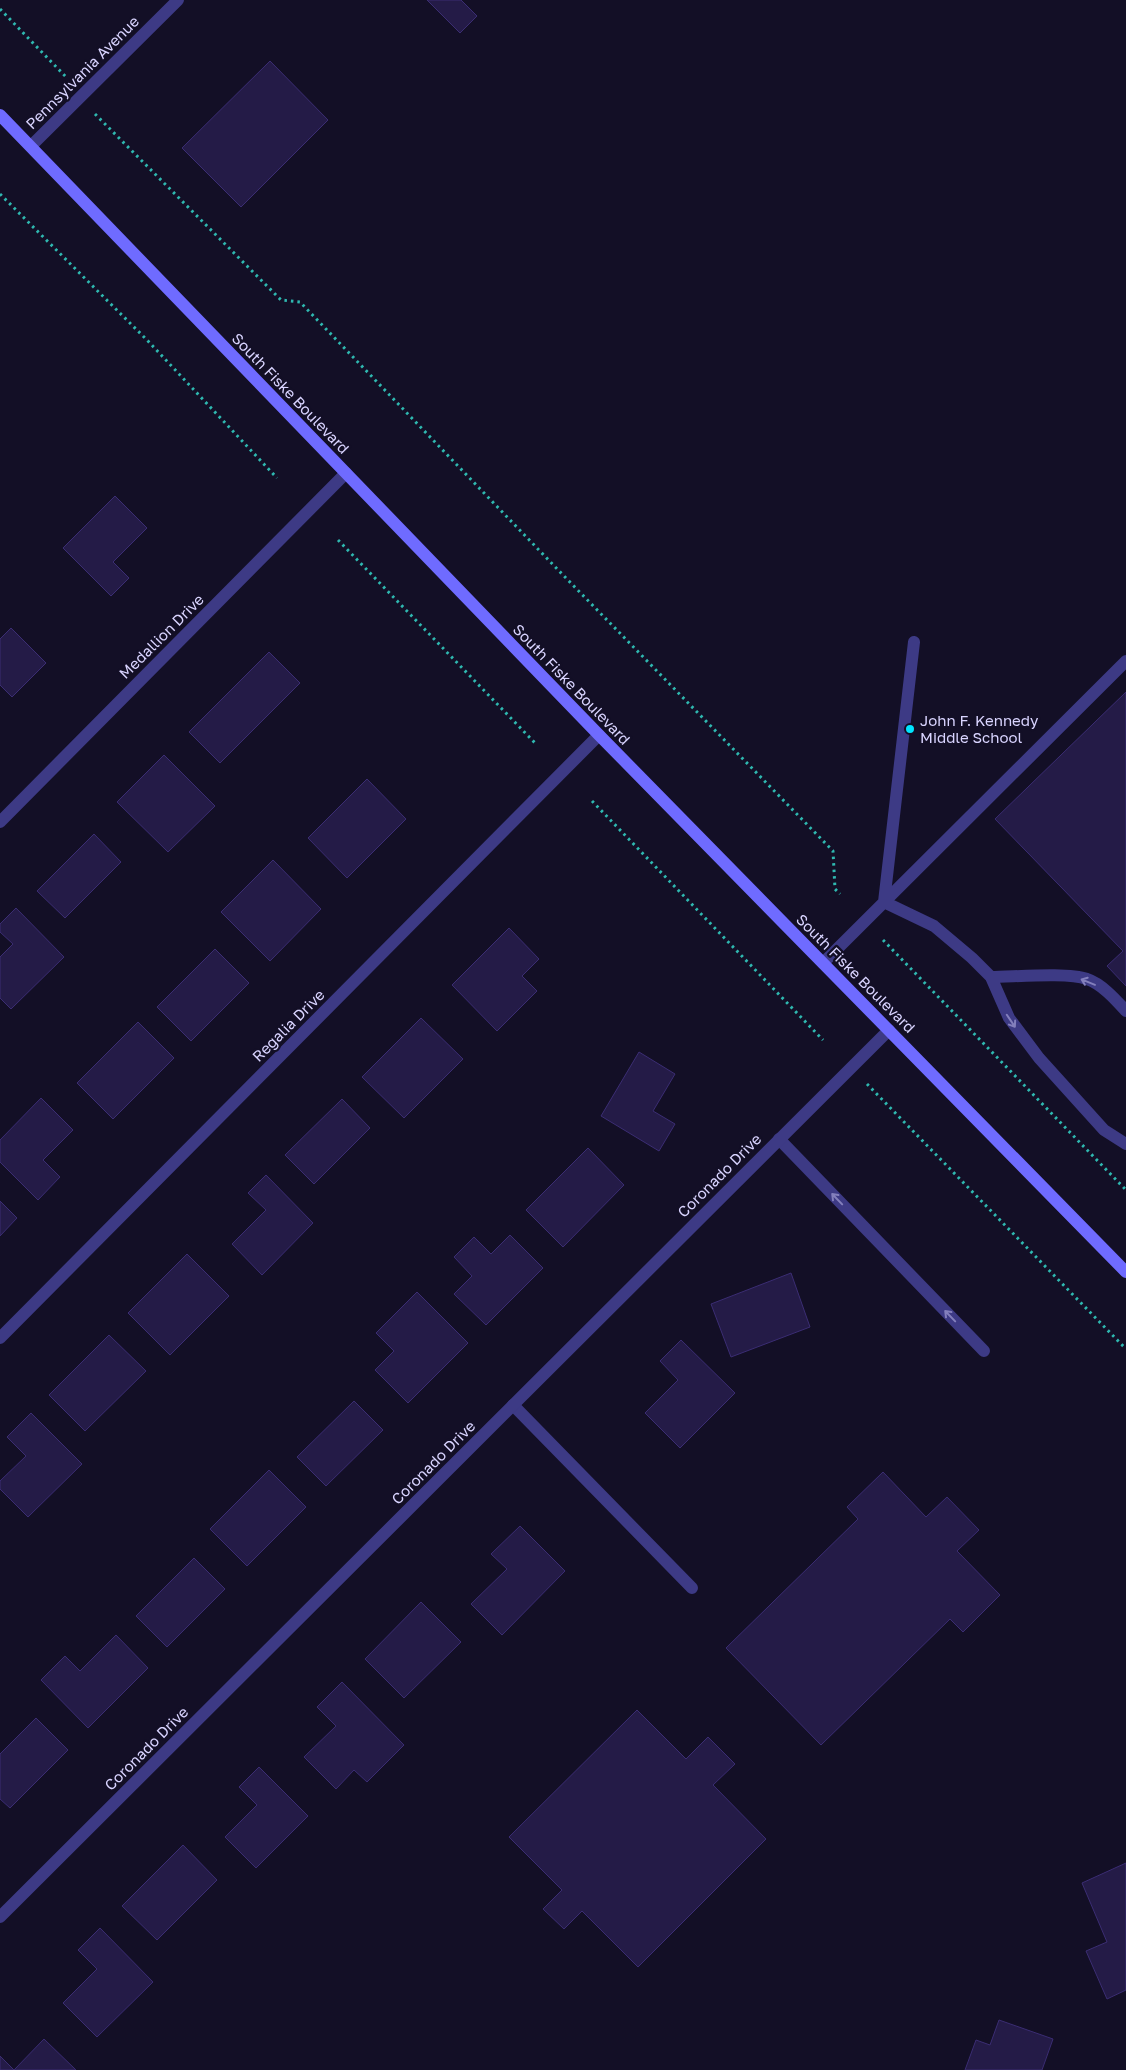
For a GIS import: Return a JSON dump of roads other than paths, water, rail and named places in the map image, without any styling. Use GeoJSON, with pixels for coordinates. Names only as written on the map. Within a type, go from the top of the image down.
{"type":"FeatureCollection","features":[{"type":"Feature","properties":{"kind":"main road","name":"South Fiske Boulevard"},"geometry":{"type":"LineString","coordinates":[[0,115],[599,735],[1126,1272]]}},
{"type":"Feature","properties":{"kind":"street","name":"Pennsylvania Avenue"},"geometry":{"type":"LineString","coordinates":[[31,146],[178,0]]}},
{"type":"Feature","properties":{"kind":"street","name":"Medallion Drive"},"geometry":{"type":"LineString","coordinates":[[0,822],[346,473]]}},
{"type":"Feature","properties":{"kind":"street"},"geometry":{"type":"LineString","coordinates":[[884,902],[914,642]]}},
{"type":"Feature","properties":{"kind":"street"},"geometry":{"type":"LineString","coordinates":[[823,963],[1126,661]]}},
{"type":"Feature","properties":{"kind":"street","name":"Regalia Drive"},"geometry":{"type":"LineString","coordinates":[[0,1338],[599,735]]}},
{"type":"Feature","properties":{"kind":"street"},"geometry":{"type":"LineString","coordinates":[[884,902],[934,926],[991,977],[1008,1018],[1039,1058],[1104,1130],[1126,1144]]}},
{"type":"Feature","properties":{"kind":"street"},"geometry":{"type":"LineString","coordinates":[[991,977],[1088,979],[1112,996],[1126,1011]]}},
{"type":"Feature","properties":{"kind":"street","name":"Coronado Drive"},"geometry":{"type":"LineString","coordinates":[[0,1917],[889,1030]]}},
{"type":"Feature","properties":{"kind":"street"},"geometry":{"type":"LineString","coordinates":[[779,1139],[984,1351]]}},
{"type":"Feature","properties":{"kind":"street"},"geometry":{"type":"LineString","coordinates":[[513,1405],[692,1588]]}},
{"type":"Feature","properties":{"kind":"place","name":"John F. Kennedy Middle School"},"geometry":{"type":"Point","coordinates":[910,729]}}]}
